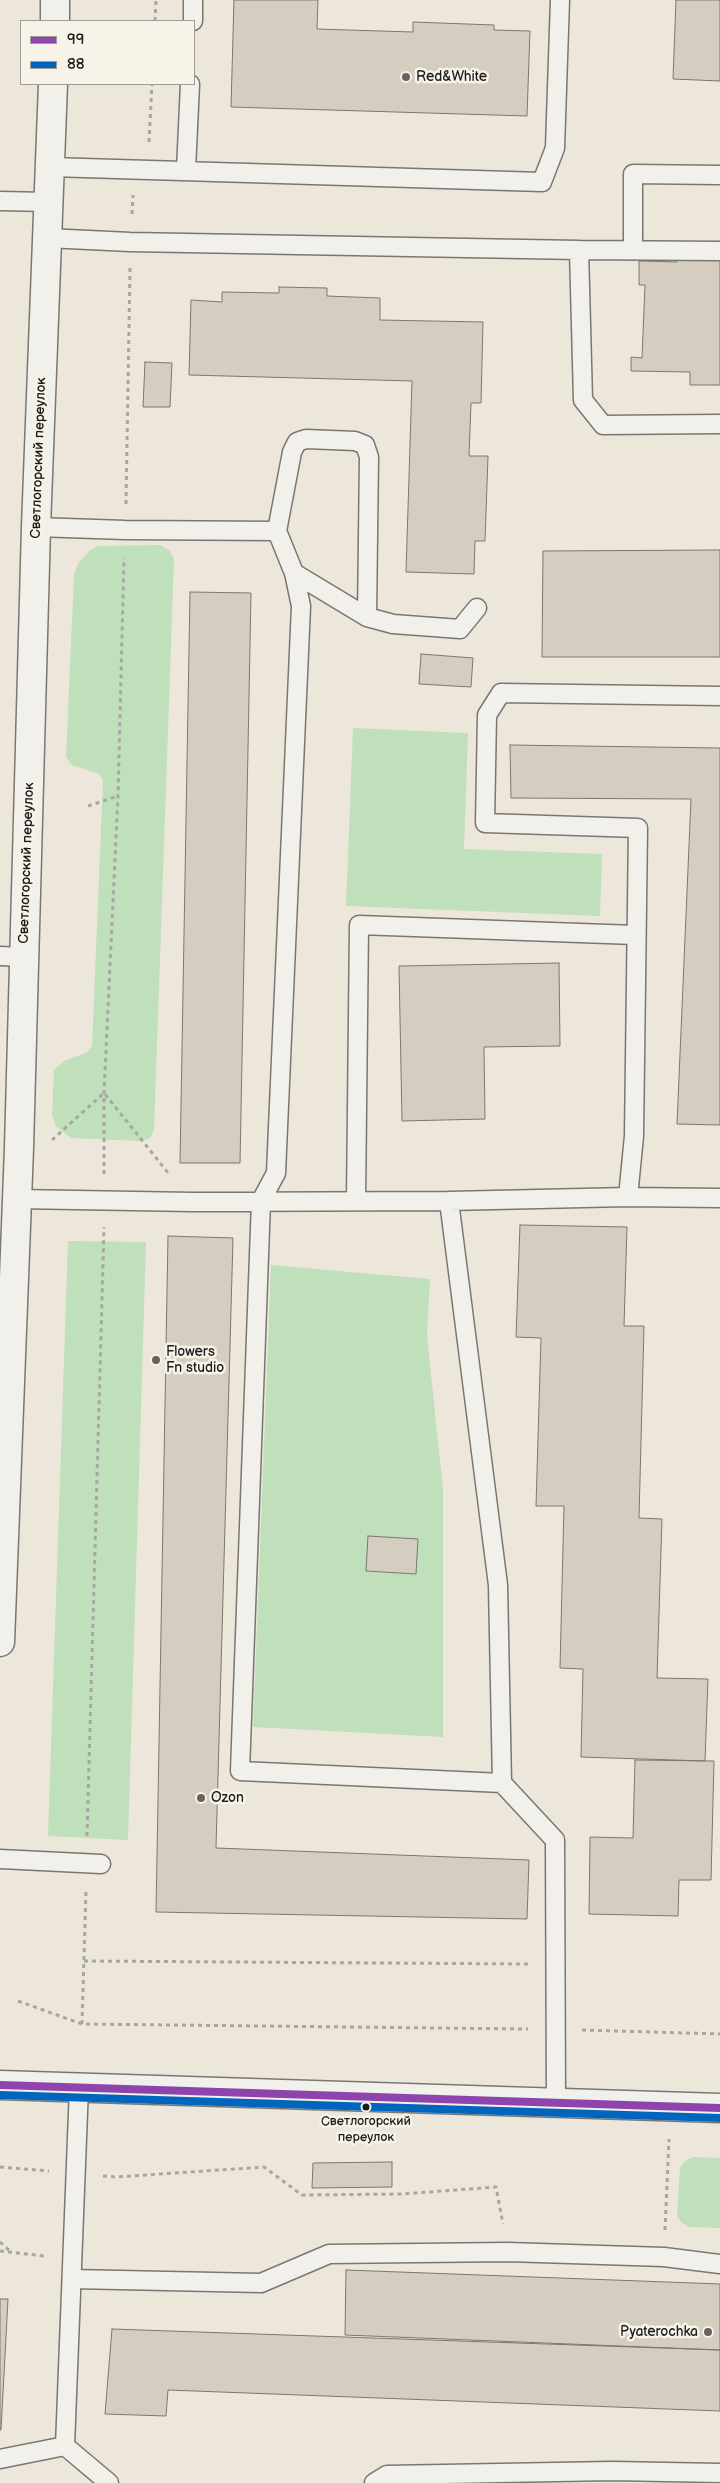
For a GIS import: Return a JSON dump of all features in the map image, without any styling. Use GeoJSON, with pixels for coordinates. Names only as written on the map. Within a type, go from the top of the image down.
{"type":"FeatureCollection","features":[{"type":"Feature","properties":{"kind":"street"},"geometry":{"type":"LineString","coordinates":[[55,0],[55,20]]}},
{"type":"Feature","properties":{"kind":"street","name":"Светлогорский переулок"},"geometry":{"type":"LineString","coordinates":[[0,1642],[8,1250],[17,1199],[12,957],[36,527],[53,85]]}},
{"type":"Feature","properties":{"kind":"street"},"geometry":{"type":"LineString","coordinates":[[0,2085],[720,2108]]}},
{"type":"Feature","properties":{"kind":"lane"},"geometry":{"type":"LineString","coordinates":[[192,20],[193,0]]}},
{"type":"Feature","properties":{"kind":"lane"},"geometry":{"type":"LineString","coordinates":[[50,167],[542,182],[555,148],[560,0]]}},
{"type":"Feature","properties":{"kind":"lane"},"geometry":{"type":"LineString","coordinates":[[186,170],[190,85]]}},
{"type":"Feature","properties":{"kind":"lane"},"geometry":{"type":"LineString","coordinates":[[633,249],[633,174],[720,175]]}},
{"type":"Feature","properties":{"kind":"lane"},"geometry":{"type":"LineString","coordinates":[[0,200],[48,202]]}},
{"type":"Feature","properties":{"kind":"lane"},"geometry":{"type":"LineString","coordinates":[[47,238],[130,242],[720,251]]}},
{"type":"Feature","properties":{"kind":"lane"},"geometry":{"type":"LineString","coordinates":[[579,250],[583,400],[603,425],[720,424]]}},
{"type":"Feature","properties":{"kind":"lane"},"geometry":{"type":"LineString","coordinates":[[367,617],[369,457],[365,445],[355,441],[306,439],[298,442],[292,452],[277,532],[294,573],[301,606],[276,1173],[261,1201],[240,1771],[502,1783]]}},
{"type":"Feature","properties":{"kind":"lane"},"geometry":{"type":"LineString","coordinates":[[36,527],[277,532]]}},
{"type":"Feature","properties":{"kind":"lane"},"geometry":{"type":"LineString","coordinates":[[294,573],[367,617],[394,624],[460,629],[477,608]]}},
{"type":"Feature","properties":{"kind":"lane"},"geometry":{"type":"LineString","coordinates":[[628,1197],[634,1136],[635,935],[638,828],[485,823],[487,715],[501,693],[720,696]]}},
{"type":"Feature","properties":{"kind":"lane"},"geometry":{"type":"LineString","coordinates":[[356,1201],[359,925],[635,935]]}},
{"type":"Feature","properties":{"kind":"lane"},"geometry":{"type":"LineString","coordinates":[[17,1199],[192,1202],[450,1201],[628,1197],[720,1198]]}},
{"type":"Feature","properties":{"kind":"lane"},"geometry":{"type":"LineString","coordinates":[[450,1201],[498,1585],[502,1783],[555,1840],[557,1964],[556,2104]]}},
{"type":"Feature","properties":{"kind":"lane"},"geometry":{"type":"LineString","coordinates":[[0,1859],[94,1864]]}},
{"type":"Feature","properties":{"kind":"lane"},"geometry":{"type":"LineString","coordinates":[[65,2446],[79,2088]]}},
{"type":"Feature","properties":{"kind":"lane"},"geometry":{"type":"LineString","coordinates":[[72,2279],[261,2283],[329,2254],[508,2252],[664,2257],[720,2264]]}},
{"type":"Feature","properties":{"kind":"lane"},"geometry":{"type":"LineString","coordinates":[[0,2458],[65,2446]]}},
{"type":"Feature","properties":{"kind":"lane"},"geometry":{"type":"LineString","coordinates":[[65,2446],[109,2483]]}},
{"type":"Feature","properties":{"kind":"lane"},"geometry":{"type":"LineString","coordinates":[[374,2483],[387,2475],[612,2477],[720,2473]]}},
{"type":"Feature","properties":{"kind":"path"},"geometry":{"type":"LineString","coordinates":[[155,20],[156,0]]}},
{"type":"Feature","properties":{"kind":"path"},"geometry":{"type":"LineString","coordinates":[[148,146],[152,85]]}},
{"type":"Feature","properties":{"kind":"path"},"geometry":{"type":"LineString","coordinates":[[82,2024],[84,1962],[94,1864],[104,1093],[118,796],[130,242],[134,170]]}},
{"type":"Feature","properties":{"kind":"path"},"geometry":{"type":"LineString","coordinates":[[88,806],[118,796]]}},
{"type":"Feature","properties":{"kind":"path"},"geometry":{"type":"LineString","coordinates":[[46,1145],[104,1093]]}},
{"type":"Feature","properties":{"kind":"path"},"geometry":{"type":"LineString","coordinates":[[104,1093],[192,1202]]}},
{"type":"Feature","properties":{"kind":"path"},"geometry":{"type":"LineString","coordinates":[[84,1962],[557,1964]]}},
{"type":"Feature","properties":{"kind":"path"},"geometry":{"type":"LineString","coordinates":[[18,2001],[82,2024],[557,2029],[720,2034]]}},
{"type":"Feature","properties":{"kind":"path"},"geometry":{"type":"LineString","coordinates":[[664,2257],[671,2106]]}},
{"type":"Feature","properties":{"kind":"path"},"geometry":{"type":"LineString","coordinates":[[0,2167],[116,2178],[264,2167],[302,2195],[402,2194],[496,2187],[508,2252]]}},
{"type":"Feature","properties":{"kind":"path"},"geometry":{"type":"LineString","coordinates":[[0,2242],[11,2252]]}},
{"type":"Feature","properties":{"kind":"path"},"geometry":{"type":"LineString","coordinates":[[0,2251],[72,2259]]}},
{"type":"Feature","properties":{"kind":"green space"},"geometry":{"type":"Polygon","coordinates":[[[160,545],[170,551],[174,559],[154,1130],[150,1138],[142,1141],[71,1138],[56,1126],[52,1115],[54,1070],[64,1061],[88,1052],[92,1046],[103,780],[99,774],[72,765],[66,757],[74,575],[79,562],[90,550],[98,546],[160,545]]]}},
{"type":"Feature","properties":{"kind":"green space"},"geometry":{"type":"Polygon","coordinates":[[[353,728],[468,733],[464,849],[602,854],[600,916],[346,906],[353,728]]]}},
{"type":"Feature","properties":{"kind":"green space"},"geometry":{"type":"Polygon","coordinates":[[[68,1241],[146,1242],[128,1840],[48,1836],[68,1241]]]}},
{"type":"Feature","properties":{"kind":"green space"},"geometry":{"type":"Polygon","coordinates":[[[271,1265],[430,1279],[427,1336],[443,1490],[443,1737],[253,1727],[271,1265]]]}},
{"type":"Feature","properties":{"kind":"green space"},"geometry":{"type":"Polygon","coordinates":[[[693,2157],[720,2158],[720,2228],[689,2227],[681,2222],[677,2216],[680,2168],[685,2161],[693,2157]]]}},
{"type":"Feature","properties":{"kind":"building"},"geometry":{"type":"Polygon","coordinates":[[[234,0],[318,0],[317,29],[413,32],[413,22],[494,25],[494,30],[530,31],[527,116],[231,107],[234,0]]]}},
{"type":"Feature","properties":{"kind":"building"},"geometry":{"type":"Polygon","coordinates":[[[676,0],[720,0],[720,81],[673,79],[676,0]]]}},
{"type":"Feature","properties":{"kind":"building"},"geometry":{"type":"Polygon","coordinates":[[[677,255],[720,256],[720,385],[690,385],[690,372],[631,371],[631,357],[642,358],[645,285],[639,285],[639,261],[677,262],[677,255]]]}},
{"type":"Feature","properties":{"kind":"building"},"geometry":{"type":"Polygon","coordinates":[[[279,287],[327,288],[327,296],[380,298],[380,320],[483,322],[481,403],[471,403],[469,456],[488,456],[485,541],[475,541],[474,574],[406,572],[412,381],[189,375],[191,300],[222,302],[222,292],[279,293],[279,287]]]}},
{"type":"Feature","properties":{"kind":"building"},"geometry":{"type":"Polygon","coordinates":[[[145,362],[172,363],[170,407],[143,407],[145,362]]]}},
{"type":"Feature","properties":{"kind":"building"},"geometry":{"type":"Polygon","coordinates":[[[720,550],[720,657],[542,657],[543,551],[720,550]]]}},
{"type":"Feature","properties":{"kind":"building"},"geometry":{"type":"Polygon","coordinates":[[[190,592],[251,593],[240,1163],[180,1163],[190,592]]]}},
{"type":"Feature","properties":{"kind":"building"},"geometry":{"type":"Polygon","coordinates":[[[421,654],[473,658],[471,687],[419,684],[421,654]]]}},
{"type":"Feature","properties":{"kind":"building"},"geometry":{"type":"Polygon","coordinates":[[[510,745],[720,748],[720,1125],[677,1124],[691,799],[511,798],[510,745]]]}},
{"type":"Feature","properties":{"kind":"building"},"geometry":{"type":"Polygon","coordinates":[[[559,963],[560,1046],[484,1047],[485,1119],[402,1121],[399,966],[559,963]]]}},
{"type":"Feature","properties":{"kind":"building"},"geometry":{"type":"Polygon","coordinates":[[[520,1225],[627,1227],[624,1326],[644,1326],[639,1518],[662,1519],[657,1678],[708,1679],[705,1761],[581,1757],[583,1669],[560,1668],[564,1506],[536,1506],[541,1338],[516,1337],[520,1225]]]}},
{"type":"Feature","properties":{"kind":"building"},"geometry":{"type":"Polygon","coordinates":[[[168,1236],[233,1238],[216,1848],[529,1860],[527,1919],[156,1912],[168,1236]]]}},
{"type":"Feature","properties":{"kind":"building"},"geometry":{"type":"Polygon","coordinates":[[[368,1536],[418,1539],[416,1574],[366,1571],[368,1536]]]}},
{"type":"Feature","properties":{"kind":"building"},"geometry":{"type":"Polygon","coordinates":[[[635,1760],[714,1761],[711,1880],[679,1880],[678,1916],[589,1914],[590,1837],[633,1838],[635,1760]]]}},
{"type":"Feature","properties":{"kind":"building"},"geometry":{"type":"Polygon","coordinates":[[[392,2162],[392,2187],[312,2188],[313,2163],[392,2162]]]}},
{"type":"Feature","properties":{"kind":"building"},"geometry":{"type":"Polygon","coordinates":[[[346,2270],[720,2284],[720,2350],[345,2335],[346,2270]]]}},
{"type":"Feature","properties":{"kind":"building"},"geometry":{"type":"Polygon","coordinates":[[[0,2299],[8,2299],[1,2430],[0,2430],[0,2299]]]}},
{"type":"Feature","properties":{"kind":"building"},"geometry":{"type":"Polygon","coordinates":[[[112,2329],[720,2350],[720,2411],[168,2390],[166,2416],[105,2414],[112,2329]]]}},
{"type":"Feature","properties":{"kind":"transit line","name":"99"},"geometry":{"type":"LineString","coordinates":[[0,2085],[720,2108]]}},
{"type":"Feature","properties":{"kind":"transit line","name":"88"},"geometry":{"type":"LineString","coordinates":[[0,2095],[720,2118]]}},
{"type":"Feature","properties":{"kind":"place","name":"Red&White"},"geometry":{"type":"Point","coordinates":[406,77]}},
{"type":"Feature","properties":{"kind":"place","name":"Flowers Fn studio"},"geometry":{"type":"Point","coordinates":[156,1360]}},
{"type":"Feature","properties":{"kind":"place","name":"Ozon"},"geometry":{"type":"Point","coordinates":[201,1798]}},
{"type":"Feature","properties":{"kind":"place","name":"Светлогорский переулок"},"geometry":{"type":"Point","coordinates":[366,2107]}},
{"type":"Feature","properties":{"kind":"place","name":"Pyaterochka"},"geometry":{"type":"Point","coordinates":[708,2332]}}]}
